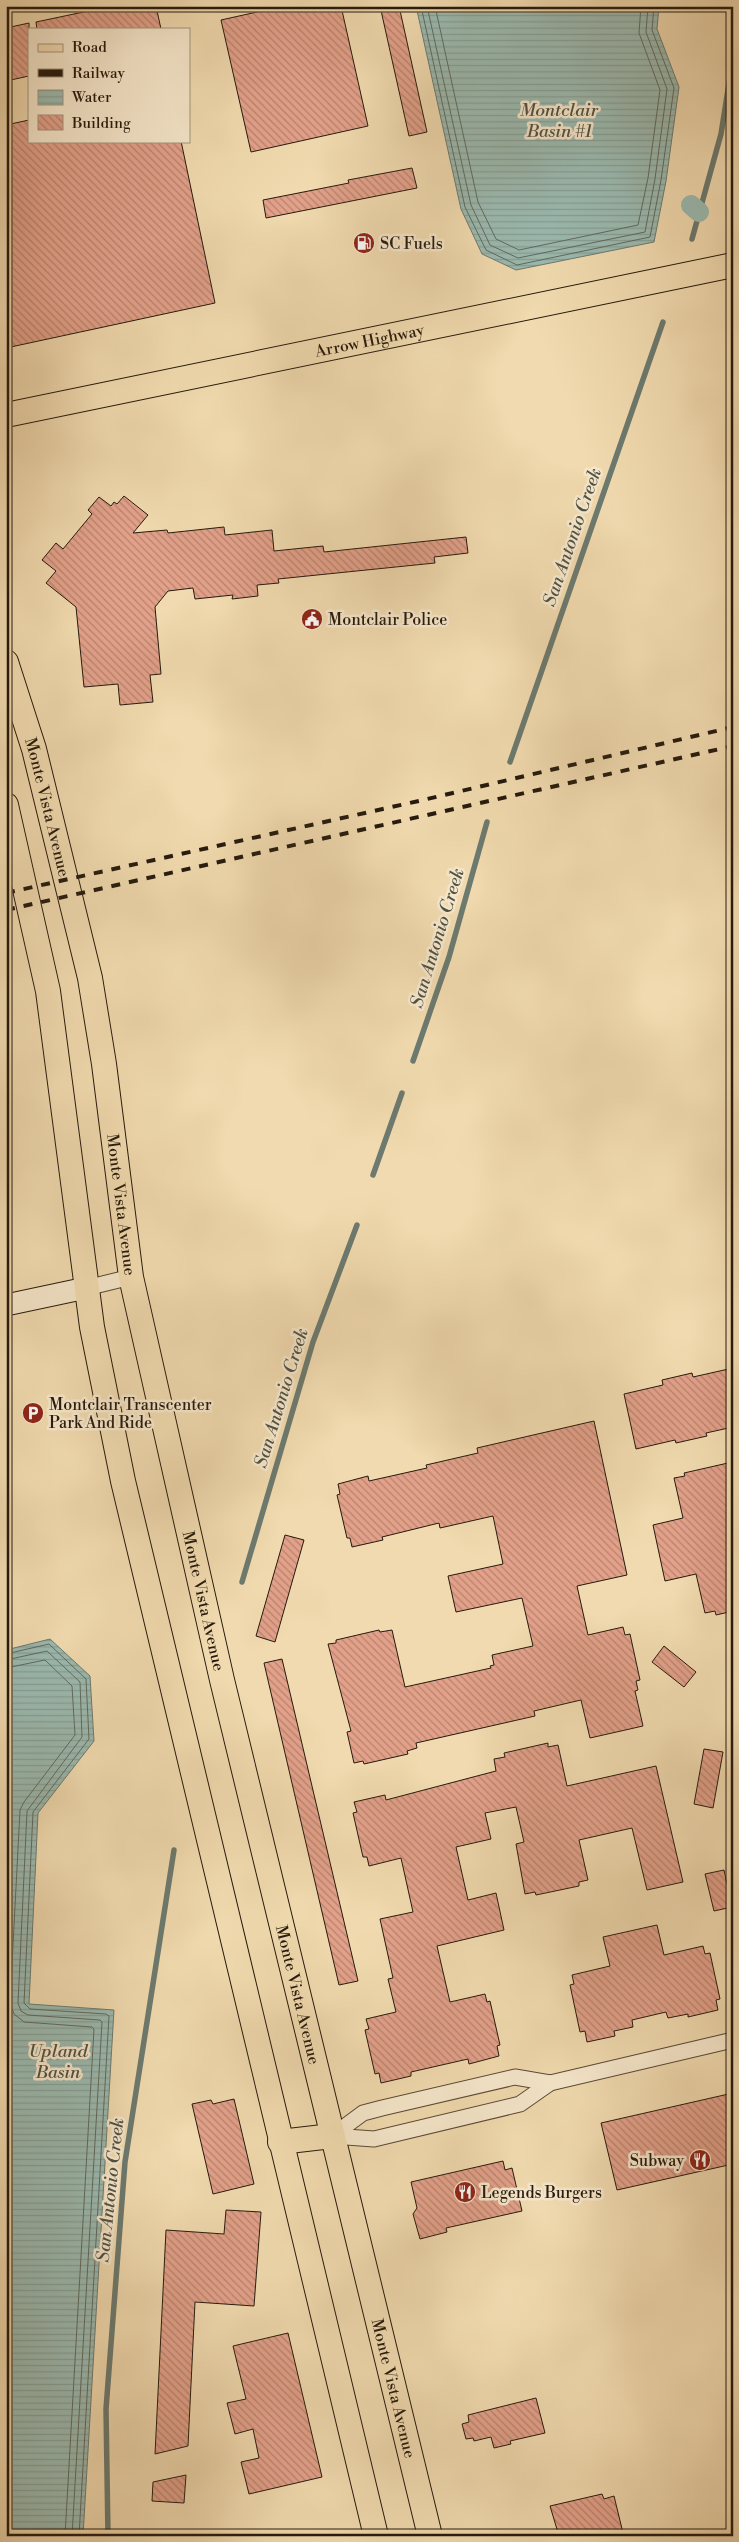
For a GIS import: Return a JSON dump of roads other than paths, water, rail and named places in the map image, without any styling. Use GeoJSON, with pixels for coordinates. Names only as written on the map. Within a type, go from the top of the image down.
{"type":"FeatureCollection","features":[{"type":"Feature","properties":{"kind":"main road","name":"Arrow Highway"},"geometry":{"type":"LineString","coordinates":[[6,415],[733,265]]}},
{"type":"Feature","properties":{"kind":"main road","name":"Monte Vista Avenue"},"geometry":{"type":"LineString","coordinates":[[6,662],[34,749],[90,978],[104,1064],[131,1277],[222,1680],[430,2536]]}},
{"type":"Feature","properties":{"kind":"main road"},"geometry":{"type":"LineString","coordinates":[[6,805],[48,991],[86,1288],[123,1481],[376,2536]]}},
{"type":"Feature","properties":{"kind":"main road"},"geometry":{"type":"LineString","coordinates":[[280,2142],[332,2136]]}},
{"type":"Feature","properties":{"kind":"street"},"geometry":{"type":"LineString","coordinates":[[6,1305],[131,1277]]}},
{"type":"Feature","properties":{"kind":"street"},"geometry":{"type":"LineString","coordinates":[[332,2136],[374,2139],[520,2104],[550,2083],[733,2040]]}},
{"type":"Feature","properties":{"kind":"street"},"geometry":{"type":"LineString","coordinates":[[332,2136],[363,2113],[373,2110],[515,2076],[550,2083]]}},
{"type":"Feature","properties":{"kind":"water","name":"Montclair Basin #1"},"geometry":{"type":"Polygon","coordinates":[[[416,6],[659,6],[657,29],[679,87],[666,181],[654,242],[516,270],[482,254],[461,209],[416,6]]]}},
{"type":"Feature","properties":{"kind":"water","name":"Upland Basin"},"geometry":{"type":"Polygon","coordinates":[[[50,1639],[90,1676],[94,1741],[38,1813],[29,2004],[114,2010],[83,2536],[6,2536],[6,1650],[50,1639]]]}},
{"type":"Feature","properties":{"kind":"waterway","name":"San Antonio Creek"},"geometry":{"type":"LineString","coordinates":[[692,239],[721,134],[733,58]]}},
{"type":"Feature","properties":{"kind":"waterway"},"geometry":{"type":"LineString","coordinates":[[691,205],[699,212]]}},
{"type":"Feature","properties":{"kind":"waterway","name":"San Antonio Creek"},"geometry":{"type":"LineString","coordinates":[[510,762],[663,322]]}},
{"type":"Feature","properties":{"kind":"waterway","name":"San Antonio Creek"},"geometry":{"type":"LineString","coordinates":[[413,1061],[449,957],[487,822]]}},
{"type":"Feature","properties":{"kind":"waterway","name":"San Antonio Creek"},"geometry":{"type":"LineString","coordinates":[[373,1175],[402,1093]]}},
{"type":"Feature","properties":{"kind":"waterway","name":"San Antonio Creek"},"geometry":{"type":"LineString","coordinates":[[242,1582],[313,1342],[357,1225]]}},
{"type":"Feature","properties":{"kind":"waterway","name":"San Antonio Creek"},"geometry":{"type":"LineString","coordinates":[[108,2536],[106,2409],[125,2162],[174,1850]]}},
{"type":"Feature","properties":{"kind":"railway"},"geometry":{"type":"LineString","coordinates":[[6,893],[423,800],[733,727]]}},
{"type":"Feature","properties":{"kind":"railway"},"geometry":{"type":"LineString","coordinates":[[6,910],[733,746]]}},
{"type":"Feature","properties":{"kind":"place","name":"SC Fuels"},"geometry":{"type":"Point","coordinates":[364,243]}},
{"type":"Feature","properties":{"kind":"place","name":"Montclair Police"},"geometry":{"type":"Point","coordinates":[312,619]}},
{"type":"Feature","properties":{"kind":"place","name":"Montclair Transcenter Park And Ride"},"geometry":{"type":"Point","coordinates":[33,1413]}},
{"type":"Feature","properties":{"kind":"place","name":"Subway"},"geometry":{"type":"Point","coordinates":[700,2160]}},
{"type":"Feature","properties":{"kind":"place","name":"Legends Burgers"},"geometry":{"type":"Point","coordinates":[465,2192]}}]}
